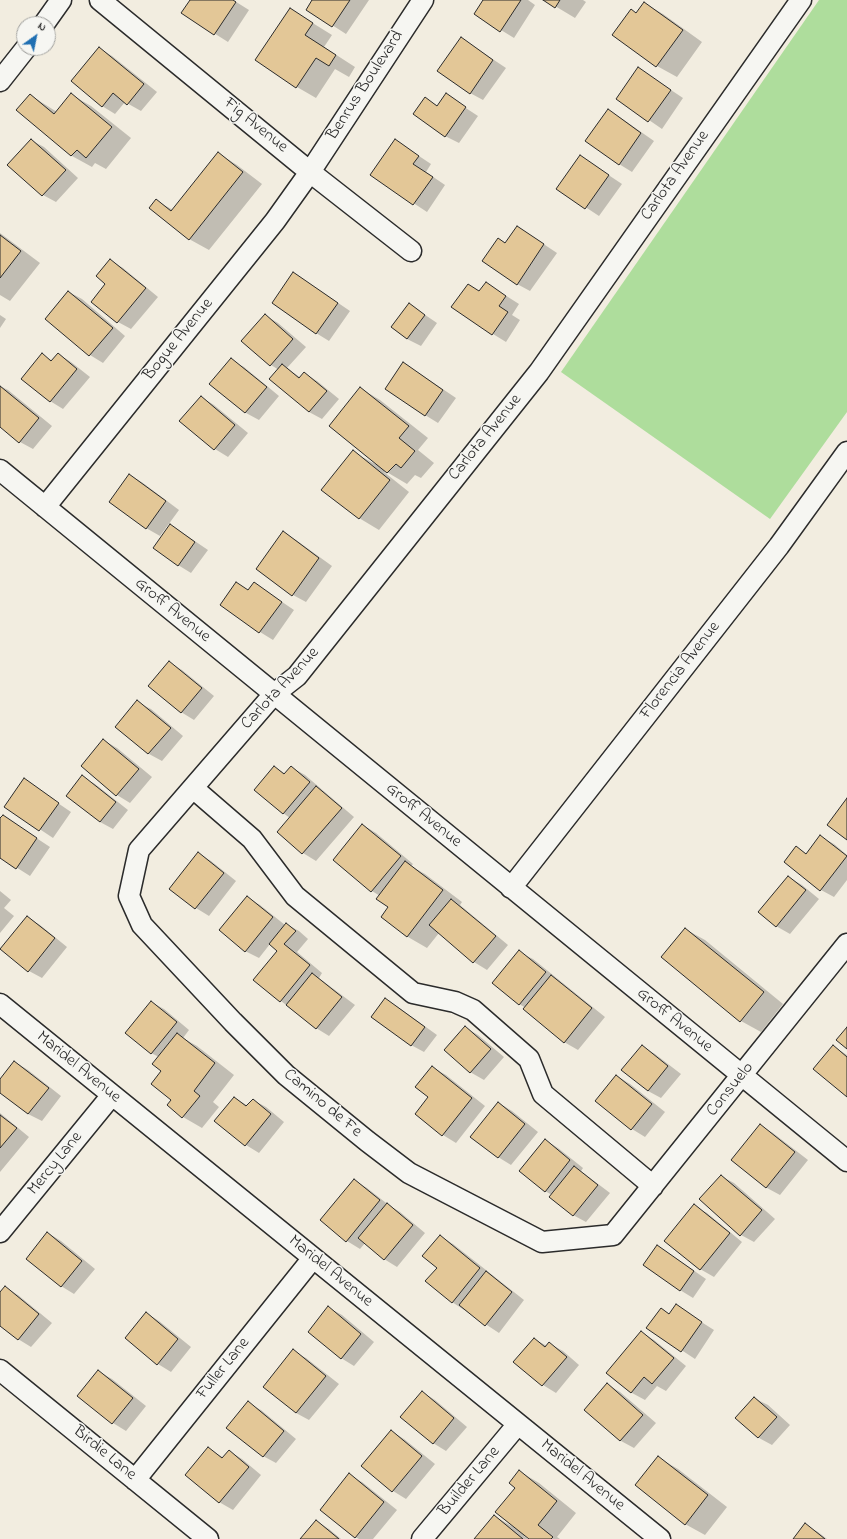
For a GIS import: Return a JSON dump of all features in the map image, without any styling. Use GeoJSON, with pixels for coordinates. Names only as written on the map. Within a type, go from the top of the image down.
{"type":"FeatureCollection","features":[{"type":"Feature","properties":{"kind":"street"},"geometry":{"type":"LineString","coordinates":[[50,16],[61,0]]}},
{"type":"Feature","properties":{"kind":"street","name":"Fig Avenue"},"geometry":{"type":"LineString","coordinates":[[100,0],[310,172],[411,251]]}},
{"type":"Feature","properties":{"kind":"street","name":"Benrus Boulevard"},"geometry":{"type":"LineString","coordinates":[[310,172],[423,0]]}},
{"type":"Feature","properties":{"kind":"street","name":"Carlota Avenue"},"geometry":{"type":"LineString","coordinates":[[138,850],[274,694],[297,676],[539,372],[801,0]]}},
{"type":"Feature","properties":{"kind":"street"},"geometry":{"type":"LineString","coordinates":[[0,81],[20,56]]}},
{"type":"Feature","properties":{"kind":"street","name":"Bogue Avenue"},"geometry":{"type":"LineString","coordinates":[[45,507],[275,221],[310,172]]}},
{"type":"Feature","properties":{"kind":"street","name":"Florencia Avenue"},"geometry":{"type":"LineString","coordinates":[[511,888],[779,546],[847,452]]}},
{"type":"Feature","properties":{"kind":"street","name":"Groff Avenue"},"geometry":{"type":"LineString","coordinates":[[0,470],[847,1161]]}},
{"type":"Feature","properties":{"kind":"street"},"geometry":{"type":"LineString","coordinates":[[193,788],[252,839],[295,896],[413,993],[455,1002],[473,1010],[529,1059],[543,1094],[653,1186]]}},
{"type":"Feature","properties":{"kind":"street","name":"Camino de Fe"},"geometry":{"type":"LineString","coordinates":[[138,850],[129,896],[142,925],[232,1022],[286,1076],[409,1173],[542,1242],[613,1235]]}},
{"type":"Feature","properties":{"kind":"street","name":"Consuelo"},"geometry":{"type":"LineString","coordinates":[[613,1235],[847,944]]}},
{"type":"Feature","properties":{"kind":"street","name":"Maridel Avenue"},"geometry":{"type":"LineString","coordinates":[[0,1004],[660,1539]]}},
{"type":"Feature","properties":{"kind":"street","name":"Mercy Lane"},"geometry":{"type":"LineString","coordinates":[[0,1232],[112,1095]]}},
{"type":"Feature","properties":{"kind":"street","name":"Fuller Lane"},"geometry":{"type":"LineString","coordinates":[[135,1480],[313,1258]]}},
{"type":"Feature","properties":{"kind":"street","name":"Birdie Lane"},"geometry":{"type":"LineString","coordinates":[[0,1370],[208,1539]]}},
{"type":"Feature","properties":{"kind":"street","name":"Builder Lane"},"geometry":{"type":"LineString","coordinates":[[422,1539],[518,1424]]}},
{"type":"Feature","properties":{"kind":"green space"},"geometry":{"type":"Polygon","coordinates":[[[819,0],[847,0],[847,412],[770,519],[561,372],[819,0]]]}},
{"type":"Feature","properties":{"kind":"building"},"geometry":{"type":"Polygon","coordinates":[[[190,0],[233,0],[236,2],[214,35],[181,13],[190,0]]]}},
{"type":"Feature","properties":{"kind":"building"},"geometry":{"type":"Polygon","coordinates":[[[312,0],[350,0],[332,27],[306,10],[312,0]]]}},
{"type":"Feature","properties":{"kind":"building"},"geometry":{"type":"Polygon","coordinates":[[[483,0],[521,0],[500,32],[474,14],[483,0]]]}},
{"type":"Feature","properties":{"kind":"building"},"geometry":{"type":"Polygon","coordinates":[[[543,0],[560,0],[555,8],[543,0]]]}},
{"type":"Feature","properties":{"kind":"building"},"geometry":{"type":"Polygon","coordinates":[[[644,2],[683,30],[656,67],[612,35],[631,9],[636,13],[644,2]]]}},
{"type":"Feature","properties":{"kind":"building"},"geometry":{"type":"Polygon","coordinates":[[[290,8],[313,23],[305,35],[336,55],[329,66],[316,58],[296,88],[255,60],[290,8]]]}},
{"type":"Feature","properties":{"kind":"building"},"geometry":{"type":"Polygon","coordinates":[[[461,37],[493,60],[470,94],[437,71],[461,37]]]}},
{"type":"Feature","properties":{"kind":"building"},"geometry":{"type":"Polygon","coordinates":[[[99,47],[144,84],[127,105],[113,93],[102,107],[71,81],[99,47]]]}},
{"type":"Feature","properties":{"kind":"building"},"geometry":{"type":"Polygon","coordinates":[[[638,67],[671,90],[648,122],[616,99],[638,67]]]}},
{"type":"Feature","properties":{"kind":"building"},"geometry":{"type":"Polygon","coordinates":[[[71,93],[112,127],[86,158],[77,150],[71,156],[16,110],[30,94],[54,114],[71,93]]]}},
{"type":"Feature","properties":{"kind":"building"},"geometry":{"type":"Polygon","coordinates":[[[446,93],[466,107],[445,137],[413,114],[425,97],[437,106],[446,93]]]}},
{"type":"Feature","properties":{"kind":"building"},"geometry":{"type":"Polygon","coordinates":[[[608,109],[641,133],[619,165],[585,141],[608,109]]]}},
{"type":"Feature","properties":{"kind":"building"},"geometry":{"type":"Polygon","coordinates":[[[31,139],[66,170],[42,196],[7,165],[31,139]]]}},
{"type":"Feature","properties":{"kind":"building"},"geometry":{"type":"Polygon","coordinates":[[[395,139],[419,156],[413,164],[433,177],[413,205],[370,175],[395,139]]]}},
{"type":"Feature","properties":{"kind":"building"},"geometry":{"type":"Polygon","coordinates":[[[218,152],[243,172],[189,240],[149,208],[156,199],[171,211],[218,152]]]}},
{"type":"Feature","properties":{"kind":"building"},"geometry":{"type":"Polygon","coordinates":[[[580,155],[609,175],[585,209],[556,189],[580,155]]]}},
{"type":"Feature","properties":{"kind":"building"},"geometry":{"type":"Polygon","coordinates":[[[517,226],[544,244],[517,285],[482,261],[498,238],[505,243],[517,226]]]}},
{"type":"Feature","properties":{"kind":"building"},"geometry":{"type":"Polygon","coordinates":[[[0,235],[21,251],[0,278],[0,235]]]}},
{"type":"Feature","properties":{"kind":"building"},"geometry":{"type":"Polygon","coordinates":[[[110,259],[146,288],[117,323],[91,302],[105,284],[96,276],[110,259]]]}},
{"type":"Feature","properties":{"kind":"building"},"geometry":{"type":"Polygon","coordinates":[[[293,272],[338,303],[316,334],[272,303],[293,272]]]}},
{"type":"Feature","properties":{"kind":"building"},"geometry":{"type":"Polygon","coordinates":[[[486,282],[506,296],[499,306],[508,312],[492,335],[451,307],[468,284],[479,291],[486,282]]]}},
{"type":"Feature","properties":{"kind":"building"},"geometry":{"type":"Polygon","coordinates":[[[68,291],[113,328],[89,356],[45,319],[68,291]]]}},
{"type":"Feature","properties":{"kind":"building"},"geometry":{"type":"Polygon","coordinates":[[[409,303],[425,315],[407,339],[391,327],[409,303]]]}},
{"type":"Feature","properties":{"kind":"building"},"geometry":{"type":"Polygon","coordinates":[[[265,314],[293,339],[270,366],[241,341],[265,314]]]}},
{"type":"Feature","properties":{"kind":"building"},"geometry":{"type":"Polygon","coordinates":[[[42,353],[51,361],[58,353],[77,369],[50,402],[21,379],[42,353]]]}},
{"type":"Feature","properties":{"kind":"building"},"geometry":{"type":"Polygon","coordinates":[[[231,358],[267,387],[245,413],[209,384],[231,358]]]}},
{"type":"Feature","properties":{"kind":"building"},"geometry":{"type":"Polygon","coordinates":[[[403,362],[443,390],[425,416],[385,389],[403,362]]]}},
{"type":"Feature","properties":{"kind":"building"},"geometry":{"type":"Polygon","coordinates":[[[282,364],[299,378],[304,372],[327,391],[309,412],[269,379],[282,364]]]}},
{"type":"Feature","properties":{"kind":"building"},"geometry":{"type":"Polygon","coordinates":[[[0,386],[39,418],[19,443],[0,427],[0,386]]]}},
{"type":"Feature","properties":{"kind":"building"},"geometry":{"type":"Polygon","coordinates":[[[360,387],[409,426],[399,438],[415,451],[401,468],[396,464],[387,473],[329,426],[360,387]]]}},
{"type":"Feature","properties":{"kind":"building"},"geometry":{"type":"Polygon","coordinates":[[[201,396],[235,425],[214,450],[179,421],[201,396]]]}},
{"type":"Feature","properties":{"kind":"building"},"geometry":{"type":"Polygon","coordinates":[[[353,450],[390,480],[359,519],[321,490],[353,450]]]}},
{"type":"Feature","properties":{"kind":"building"},"geometry":{"type":"Polygon","coordinates":[[[129,474],[166,501],[146,529],[109,502],[129,474]]]}},
{"type":"Feature","properties":{"kind":"building"},"geometry":{"type":"Polygon","coordinates":[[[170,524],[195,542],[178,566],[153,548],[170,524]]]}},
{"type":"Feature","properties":{"kind":"building"},"geometry":{"type":"Polygon","coordinates":[[[283,531],[319,558],[292,596],[256,569],[283,531]]]}},
{"type":"Feature","properties":{"kind":"building"},"geometry":{"type":"Polygon","coordinates":[[[236,582],[248,590],[254,582],[282,602],[259,633],[220,605],[236,582]]]}},
{"type":"Feature","properties":{"kind":"building"},"geometry":{"type":"Polygon","coordinates":[[[169,661],[202,688],[181,713],[148,686],[169,661]]]}},
{"type":"Feature","properties":{"kind":"building"},"geometry":{"type":"Polygon","coordinates":[[[137,700],[171,728],[148,754],[115,727],[137,700]]]}},
{"type":"Feature","properties":{"kind":"building"},"geometry":{"type":"Polygon","coordinates":[[[103,739],[139,769],[116,796],[81,766],[103,739]]]}},
{"type":"Feature","properties":{"kind":"building"},"geometry":{"type":"Polygon","coordinates":[[[274,766],[284,774],[291,766],[310,782],[283,814],[254,790],[274,766]]]}},
{"type":"Feature","properties":{"kind":"building"},"geometry":{"type":"Polygon","coordinates":[[[82,775],[116,802],[100,822],[66,796],[82,775]]]}},
{"type":"Feature","properties":{"kind":"building"},"geometry":{"type":"Polygon","coordinates":[[[24,778],[59,803],[39,831],[4,807],[24,778]]]}},
{"type":"Feature","properties":{"kind":"building"},"geometry":{"type":"Polygon","coordinates":[[[316,786],[342,808],[302,854],[277,832],[316,786]]]}},
{"type":"Feature","properties":{"kind":"building"},"geometry":{"type":"Polygon","coordinates":[[[847,798],[847,840],[827,825],[847,798]]]}},
{"type":"Feature","properties":{"kind":"building"},"geometry":{"type":"Polygon","coordinates":[[[3,815],[37,838],[16,869],[0,858],[0,818],[3,815]]]}},
{"type":"Feature","properties":{"kind":"building"},"geometry":{"type":"Polygon","coordinates":[[[362,824],[401,856],[371,892],[333,860],[362,824]]]}},
{"type":"Feature","properties":{"kind":"building"},"geometry":{"type":"Polygon","coordinates":[[[820,835],[847,856],[820,891],[784,862],[796,846],[806,854],[820,835]]]}},
{"type":"Feature","properties":{"kind":"building"},"geometry":{"type":"Polygon","coordinates":[[[198,852],[224,873],[195,909],[169,889],[198,852]]]}},
{"type":"Feature","properties":{"kind":"building"},"geometry":{"type":"Polygon","coordinates":[[[405,861],[443,890],[407,937],[381,917],[388,907],[376,899],[405,861]]]}},
{"type":"Feature","properties":{"kind":"building"},"geometry":{"type":"Polygon","coordinates":[[[788,876],[806,890],[776,927],[758,912],[788,876]]]}},
{"type":"Feature","properties":{"kind":"building"},"geometry":{"type":"Polygon","coordinates":[[[247,896],[273,917],[245,952],[219,930],[247,896]]]}},
{"type":"Feature","properties":{"kind":"building"},"geometry":{"type":"Polygon","coordinates":[[[451,899],[496,936],[473,963],[429,925],[451,899]]]}},
{"type":"Feature","properties":{"kind":"building"},"geometry":{"type":"Polygon","coordinates":[[[27,916],[55,938],[28,972],[0,949],[27,916]]]}},
{"type":"Feature","properties":{"kind":"building"},"geometry":{"type":"Polygon","coordinates":[[[286,923],[296,931],[284,944],[310,965],[280,1002],[253,980],[277,951],[269,944],[286,923]]]}},
{"type":"Feature","properties":{"kind":"building"},"geometry":{"type":"Polygon","coordinates":[[[685,928],[764,992],[740,1022],[661,957],[685,928]]]}},
{"type":"Feature","properties":{"kind":"building"},"geometry":{"type":"Polygon","coordinates":[[[519,950],[546,972],[519,1005],[492,983],[519,950]]]}},
{"type":"Feature","properties":{"kind":"building"},"geometry":{"type":"Polygon","coordinates":[[[312,973],[342,997],[316,1029],[286,1005],[312,973]]]}},
{"type":"Feature","properties":{"kind":"building"},"geometry":{"type":"Polygon","coordinates":[[[551,975],[592,1008],[564,1043],[523,1009],[551,975]]]}},
{"type":"Feature","properties":{"kind":"building"},"geometry":{"type":"Polygon","coordinates":[[[385,998],[425,1027],[411,1046],[371,1017],[385,998]]]}},
{"type":"Feature","properties":{"kind":"building"},"geometry":{"type":"Polygon","coordinates":[[[151,1001],[177,1022],[151,1054],[125,1033],[151,1001]]]}},
{"type":"Feature","properties":{"kind":"building"},"geometry":{"type":"Polygon","coordinates":[[[465,1026],[491,1049],[470,1073],[444,1050],[465,1026]]]}},
{"type":"Feature","properties":{"kind":"building"},"geometry":{"type":"Polygon","coordinates":[[[847,1027],[847,1049],[836,1040],[847,1027]]]}},
{"type":"Feature","properties":{"kind":"building"},"geometry":{"type":"Polygon","coordinates":[[[177,1033],[215,1063],[194,1091],[200,1096],[182,1118],[167,1105],[171,1100],[151,1084],[161,1071],[152,1064],[177,1033]]]}},
{"type":"Feature","properties":{"kind":"building"},"geometry":{"type":"Polygon","coordinates":[[[642,1045],[668,1066],[648,1091],[621,1070],[642,1045]]]}},
{"type":"Feature","properties":{"kind":"building"},"geometry":{"type":"Polygon","coordinates":[[[833,1045],[847,1057],[847,1097],[813,1069],[833,1045]]]}},
{"type":"Feature","properties":{"kind":"building"},"geometry":{"type":"Polygon","coordinates":[[[14,1061],[49,1088],[28,1114],[0,1093],[0,1079],[14,1061]]]}},
{"type":"Feature","properties":{"kind":"building"},"geometry":{"type":"Polygon","coordinates":[[[432,1066],[472,1098],[442,1136],[415,1114],[428,1097],[415,1087],[432,1066]]]}},
{"type":"Feature","properties":{"kind":"building"},"geometry":{"type":"Polygon","coordinates":[[[616,1075],[652,1104],[631,1130],[595,1101],[616,1075]]]}},
{"type":"Feature","properties":{"kind":"building"},"geometry":{"type":"Polygon","coordinates":[[[234,1097],[246,1106],[253,1099],[271,1114],[245,1146],[214,1121],[234,1097]]]}},
{"type":"Feature","properties":{"kind":"building"},"geometry":{"type":"Polygon","coordinates":[[[498,1102],[525,1124],[498,1158],[470,1137],[498,1102]]]}},
{"type":"Feature","properties":{"kind":"building"},"geometry":{"type":"Polygon","coordinates":[[[0,1115],[17,1128],[0,1148],[0,1115]]]}},
{"type":"Feature","properties":{"kind":"building"},"geometry":{"type":"Polygon","coordinates":[[[760,1124],[795,1152],[766,1188],[731,1160],[760,1124]]]}},
{"type":"Feature","properties":{"kind":"building"},"geometry":{"type":"Polygon","coordinates":[[[545,1139],[570,1160],[545,1192],[519,1171],[545,1139]]]}},
{"type":"Feature","properties":{"kind":"building"},"geometry":{"type":"Polygon","coordinates":[[[574,1166],[598,1185],[573,1216],[549,1197],[574,1166]]]}},
{"type":"Feature","properties":{"kind":"building"},"geometry":{"type":"Polygon","coordinates":[[[721,1175],[762,1210],[740,1236],[699,1199],[721,1175]]]}},
{"type":"Feature","properties":{"kind":"building"},"geometry":{"type":"Polygon","coordinates":[[[354,1179],[380,1200],[346,1242],[320,1220],[354,1179]]]}},
{"type":"Feature","properties":{"kind":"building"},"geometry":{"type":"Polygon","coordinates":[[[387,1203],[413,1225],[384,1260],[358,1238],[387,1203]]]}},
{"type":"Feature","properties":{"kind":"building"},"geometry":{"type":"Polygon","coordinates":[[[694,1204],[730,1233],[700,1270],[664,1241],[694,1204]]]}},
{"type":"Feature","properties":{"kind":"building"},"geometry":{"type":"Polygon","coordinates":[[[47,1232],[82,1261],[61,1287],[26,1259],[47,1232]]]}},
{"type":"Feature","properties":{"kind":"building"},"geometry":{"type":"Polygon","coordinates":[[[440,1235],[480,1268],[452,1303],[425,1281],[437,1268],[422,1256],[440,1235]]]}},
{"type":"Feature","properties":{"kind":"building"},"geometry":{"type":"Polygon","coordinates":[[[657,1245],[694,1271],[680,1291],[643,1265],[657,1245]]]}},
{"type":"Feature","properties":{"kind":"building"},"geometry":{"type":"Polygon","coordinates":[[[486,1271],[512,1292],[485,1326],[459,1305],[486,1271]]]}},
{"type":"Feature","properties":{"kind":"building"},"geometry":{"type":"Polygon","coordinates":[[[5,1286],[39,1314],[18,1340],[0,1326],[0,1292],[5,1286]]]}},
{"type":"Feature","properties":{"kind":"building"},"geometry":{"type":"Polygon","coordinates":[[[676,1304],[702,1322],[681,1352],[646,1328],[661,1308],[669,1314],[676,1304]]]}},
{"type":"Feature","properties":{"kind":"building"},"geometry":{"type":"Polygon","coordinates":[[[328,1306],[361,1334],[341,1359],[308,1332],[328,1306]]]}},
{"type":"Feature","properties":{"kind":"building"},"geometry":{"type":"Polygon","coordinates":[[[146,1312],[178,1339],[157,1365],[125,1338],[146,1312]]]}},
{"type":"Feature","properties":{"kind":"building"},"geometry":{"type":"Polygon","coordinates":[[[641,1331],[674,1358],[652,1384],[644,1377],[631,1393],[606,1373],[641,1331]]]}},
{"type":"Feature","properties":{"kind":"building"},"geometry":{"type":"Polygon","coordinates":[[[534,1338],[545,1347],[549,1342],[567,1357],[542,1386],[513,1362],[534,1338]]]}},
{"type":"Feature","properties":{"kind":"building"},"geometry":{"type":"Polygon","coordinates":[[[293,1349],[326,1376],[296,1413],[263,1387],[293,1349]]]}},
{"type":"Feature","properties":{"kind":"building"},"geometry":{"type":"Polygon","coordinates":[[[98,1370],[133,1398],[112,1424],[77,1396],[98,1370]]]}},
{"type":"Feature","properties":{"kind":"building"},"geometry":{"type":"Polygon","coordinates":[[[607,1383],[643,1415],[620,1441],[584,1410],[607,1383]]]}},
{"type":"Feature","properties":{"kind":"building"},"geometry":{"type":"Polygon","coordinates":[[[422,1391],[454,1418],[433,1444],[400,1417],[422,1391]]]}},
{"type":"Feature","properties":{"kind":"building"},"geometry":{"type":"Polygon","coordinates":[[[754,1397],[777,1417],[758,1438],[735,1418],[754,1397]]]}},
{"type":"Feature","properties":{"kind":"building"},"geometry":{"type":"Polygon","coordinates":[[[248,1401],[284,1431],[263,1457],[226,1428],[248,1401]]]}},
{"type":"Feature","properties":{"kind":"building"},"geometry":{"type":"Polygon","coordinates":[[[391,1430],[422,1456],[392,1492],[361,1466],[391,1430]]]}},
{"type":"Feature","properties":{"kind":"building"},"geometry":{"type":"Polygon","coordinates":[[[208,1447],[222,1458],[229,1450],[249,1467],[219,1503],[185,1475],[208,1447]]]}},
{"type":"Feature","properties":{"kind":"building"},"geometry":{"type":"Polygon","coordinates":[[[658,1456],[708,1495],[685,1525],[635,1485],[658,1456]]]}},
{"type":"Feature","properties":{"kind":"building"},"geometry":{"type":"Polygon","coordinates":[[[519,1470],[557,1501],[538,1525],[553,1537],[551,1539],[529,1539],[495,1512],[515,1488],[509,1483],[519,1470]]]}},
{"type":"Feature","properties":{"kind":"building"},"geometry":{"type":"Polygon","coordinates":[[[349,1473],[384,1502],[355,1538],[320,1510],[349,1473]]]}},
{"type":"Feature","properties":{"kind":"building"},"geometry":{"type":"Polygon","coordinates":[[[494,1515],[523,1539],[474,1539],[494,1515]]]}},
{"type":"Feature","properties":{"kind":"building"},"geometry":{"type":"Polygon","coordinates":[[[316,1520],[339,1539],[300,1539],[316,1520]]]}},
{"type":"Feature","properties":{"kind":"building"},"geometry":{"type":"Polygon","coordinates":[[[805,1523],[825,1539],[793,1539],[805,1523]]]}}]}
